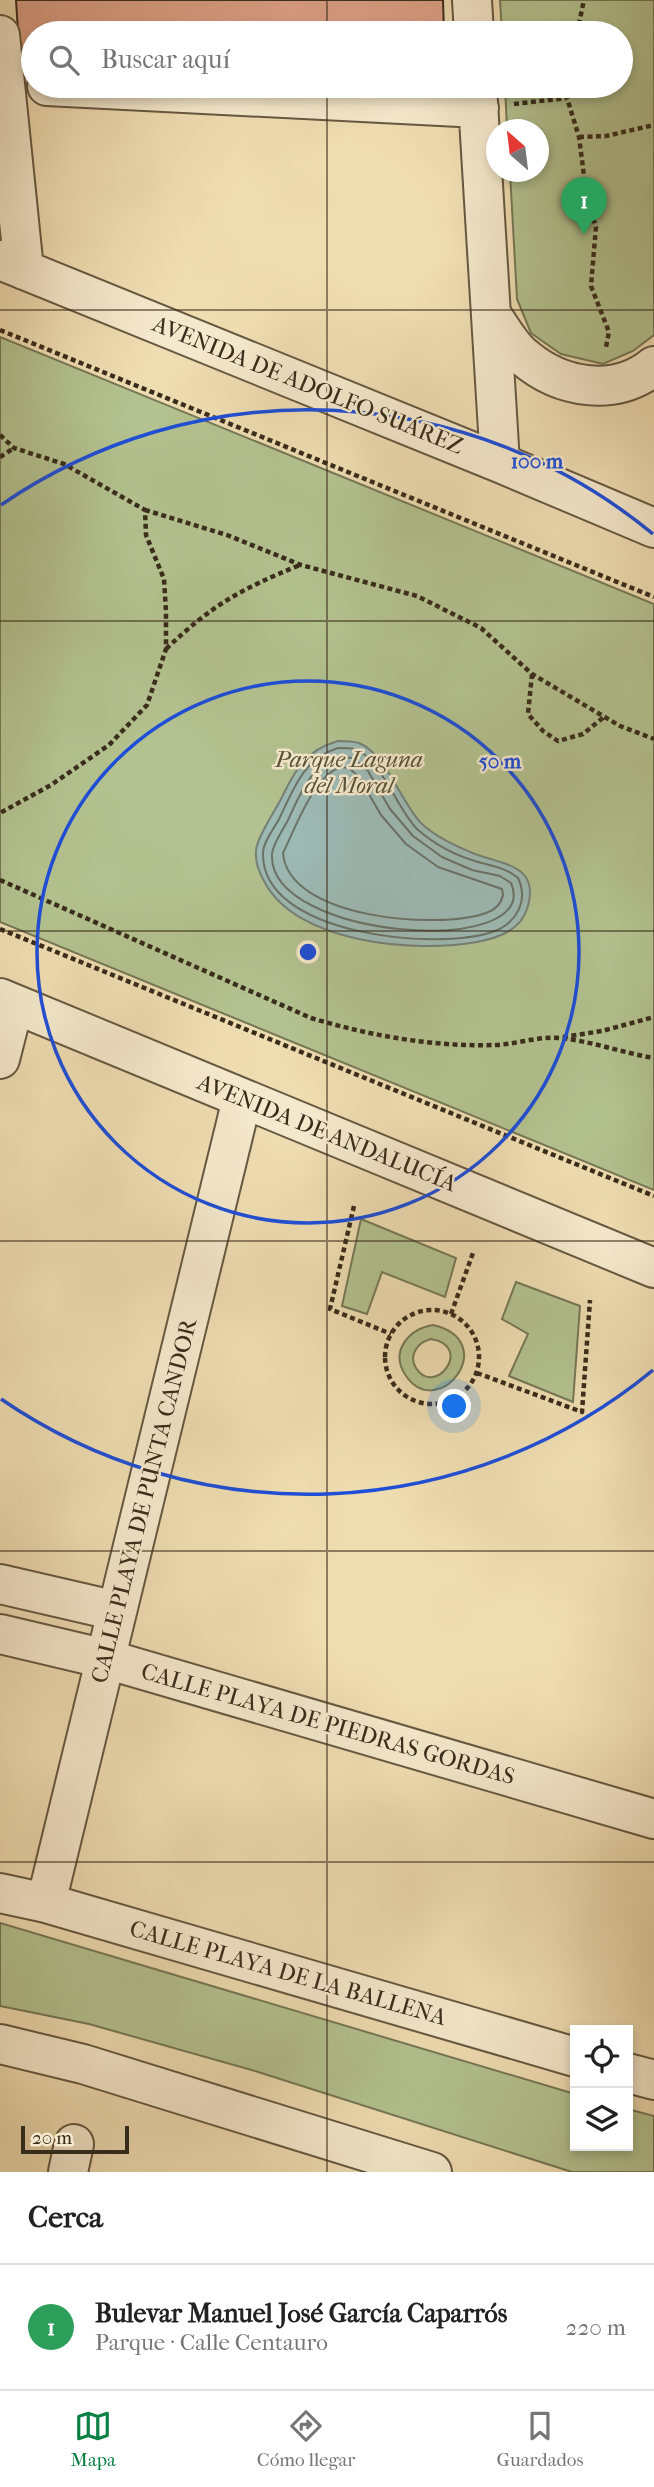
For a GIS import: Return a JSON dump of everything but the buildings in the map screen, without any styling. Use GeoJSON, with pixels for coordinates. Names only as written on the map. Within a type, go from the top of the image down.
{"type":"FeatureCollection","features":[{"type":"Feature","properties":{"kind":"street"},"geometry":{"type":"LineString","coordinates":[[472,0],[473,21]]}},
{"type":"Feature","properties":{"kind":"street"},"geometry":{"type":"LineString","coordinates":[[0,35],[19,84],[12,265]]}},
{"type":"Feature","properties":{"kind":"street"},"geometry":{"type":"LineString","coordinates":[[478,98],[500,463]]}},
{"type":"Feature","properties":{"kind":"street","name":"AVENIDA DE ADOLFO SUÁREZ"},"geometry":{"type":"LineString","coordinates":[[12,265],[654,528]]}},
{"type":"Feature","properties":{"kind":"street"},"geometry":{"type":"LineString","coordinates":[[491,314],[523,356],[559,380],[599,386],[615,385],[654,366]]}},
{"type":"Feature","properties":{"kind":"street"},"geometry":{"type":"LineString","coordinates":[[0,1059],[7,1001]]}},
{"type":"Feature","properties":{"kind":"street","name":"AVENIDA DE ANDALUCÍA"},"geometry":{"type":"LineString","coordinates":[[7,1001],[654,1268]]}},
{"type":"Feature","properties":{"kind":"street","name":"CALLE PLAYA DE PUNTA CANDOR"},"geometry":{"type":"LineString","coordinates":[[46,1903],[242,1099]]}},
{"type":"Feature","properties":{"kind":"street"},"geometry":{"type":"LineString","coordinates":[[0,1584],[117,1611]]}},
{"type":"Feature","properties":{"kind":"street","name":"CALLE PLAYA DE PIEDRAS GORDAS"},"geometry":{"type":"LineString","coordinates":[[0,1634],[106,1659],[654,1819]]}},
{"type":"Feature","properties":{"kind":"street","name":"CALLE PLAYA DE LA BALLENA"},"geometry":{"type":"LineString","coordinates":[[0,1893],[46,1903],[570,2056]]}},
{"type":"Feature","properties":{"kind":"street"},"geometry":{"type":"LineString","coordinates":[[0,2044],[83,2064],[432,2172]]}},
{"type":"Feature","properties":{"kind":"street"},"geometry":{"type":"LineString","coordinates":[[633,2074],[654,2080]]}},
{"type":"Feature","properties":{"kind":"path"},"geometry":{"type":"LineString","coordinates":[[580,21],[584,0]]}},
{"type":"Feature","properties":{"kind":"path"},"geometry":{"type":"LineString","coordinates":[[567,98],[579,137],[587,199],[596,227],[591,286],[609,332],[599,386]]}},
{"type":"Feature","properties":{"kind":"path"},"geometry":{"type":"LineString","coordinates":[[579,137],[606,136],[654,125]]}},
{"type":"Feature","properties":{"kind":"path"},"geometry":{"type":"LineString","coordinates":[[0,330],[654,597]]}},
{"type":"Feature","properties":{"kind":"path"},"geometry":{"type":"LineString","coordinates":[[0,435],[14,448],[64,464],[145,510],[227,536],[301,565],[417,596],[481,628],[532,674],[620,726],[654,740]]}},
{"type":"Feature","properties":{"kind":"path"},"geometry":{"type":"LineString","coordinates":[[0,457],[14,448]]}},
{"type":"Feature","properties":{"kind":"path"},"geometry":{"type":"LineString","coordinates":[[0,813],[51,785],[110,745],[148,705],[166,649],[164,579],[146,535],[145,510]]}},
{"type":"Feature","properties":{"kind":"path"},"geometry":{"type":"LineString","coordinates":[[166,649],[218,604],[251,584],[301,565]]}},
{"type":"Feature","properties":{"kind":"path"},"geometry":{"type":"LineString","coordinates":[[532,674],[528,714],[543,731],[558,741],[583,734],[604,717]]}},
{"type":"Feature","properties":{"kind":"path"},"geometry":{"type":"LineString","coordinates":[[0,880],[311,1018],[381,1037],[434,1043],[496,1045],[602,1031],[654,1017]]}},
{"type":"Feature","properties":{"kind":"path"},"geometry":{"type":"LineString","coordinates":[[0,929],[654,1196]]}},
{"type":"Feature","properties":{"kind":"path"},"geometry":{"type":"LineString","coordinates":[[559,1038],[654,1058]]}},
{"type":"Feature","properties":{"kind":"path"},"geometry":{"type":"LineString","coordinates":[[354,1206],[330,1309],[391,1334]]}},
{"type":"Feature","properties":{"kind":"path"},"geometry":{"type":"LineString","coordinates":[[451,1314],[472,1253]]}},
{"type":"Feature","properties":{"kind":"path"},"geometry":{"type":"LineString","coordinates":[[477,1373],[582,1412],[590,1300]]}},
{"type":"Feature","properties":{"kind":"path"},"geometry":{"type":"LineString","coordinates":[[429,1310],[451,1314],[470,1328],[477,1342],[480,1358],[477,1373],[469,1387],[458,1397],[443,1403],[428,1404],[413,1400],[400,1392],[386,1365],[386,1349],[391,1334],[401,1322],[414,1314],[429,1310]]}},
{"type":"Feature","properties":{"kind":"green space"},"geometry":{"type":"Polygon","coordinates":[[[500,0],[654,0],[654,335],[633,351],[603,364],[561,354],[531,333],[517,299],[511,182],[549,182],[549,119],[507,119],[506,98],[633,98],[633,21],[501,21],[500,0]]]}},
{"type":"Feature","properties":{"kind":"green space","name":"Parque Laguna del Moral"},"geometry":{"type":"Polygon","coordinates":[[[0,337],[654,604],[654,1190],[0,922],[0,337]]]}},
{"type":"Feature","properties":{"kind":"green space"},"geometry":{"type":"Polygon","coordinates":[[[361,1219],[456,1258],[445,1297],[382,1272],[367,1314],[342,1306],[361,1219]]]}},
{"type":"Feature","properties":{"kind":"green space"},"geometry":{"type":"Polygon","coordinates":[[[516,1282],[580,1306],[573,1402],[509,1376],[528,1334],[502,1319],[516,1282]]]}},
{"type":"Feature","properties":{"kind":"green space"},"geometry":{"type":"Polygon","coordinates":[[[433,1325],[453,1334],[463,1346],[463,1361],[458,1374],[447,1385],[434,1390],[419,1388],[401,1367],[401,1350],[404,1343],[409,1336],[433,1325]],[[431,1339],[416,1350],[414,1363],[424,1376],[440,1374],[447,1367],[449,1351],[443,1343],[431,1339]]]}},
{"type":"Feature","properties":{"kind":"green space"},"geometry":{"type":"Polygon","coordinates":[[[0,1923],[570,2093],[570,2151],[633,2151],[633,2110],[654,2116],[654,2172],[572,2172],[255,2071],[89,2024],[0,2006],[0,1923]]]}},
{"type":"Feature","properties":{"kind":"water"},"geometry":{"type":"Polygon","coordinates":[[[338,741],[359,743],[369,749],[385,767],[413,813],[432,832],[468,851],[517,869],[524,875],[529,883],[530,894],[524,917],[519,923],[500,936],[477,942],[422,946],[391,944],[329,931],[302,919],[280,902],[264,881],[258,867],[256,851],[259,840],[302,762],[317,750],[338,741]]]}},
{"type":"Feature","properties":{"kind":"place","name":"Bulevar Manuel José García Caparrós"},"geometry":{"type":"Point","coordinates":[584,235]}}]}
